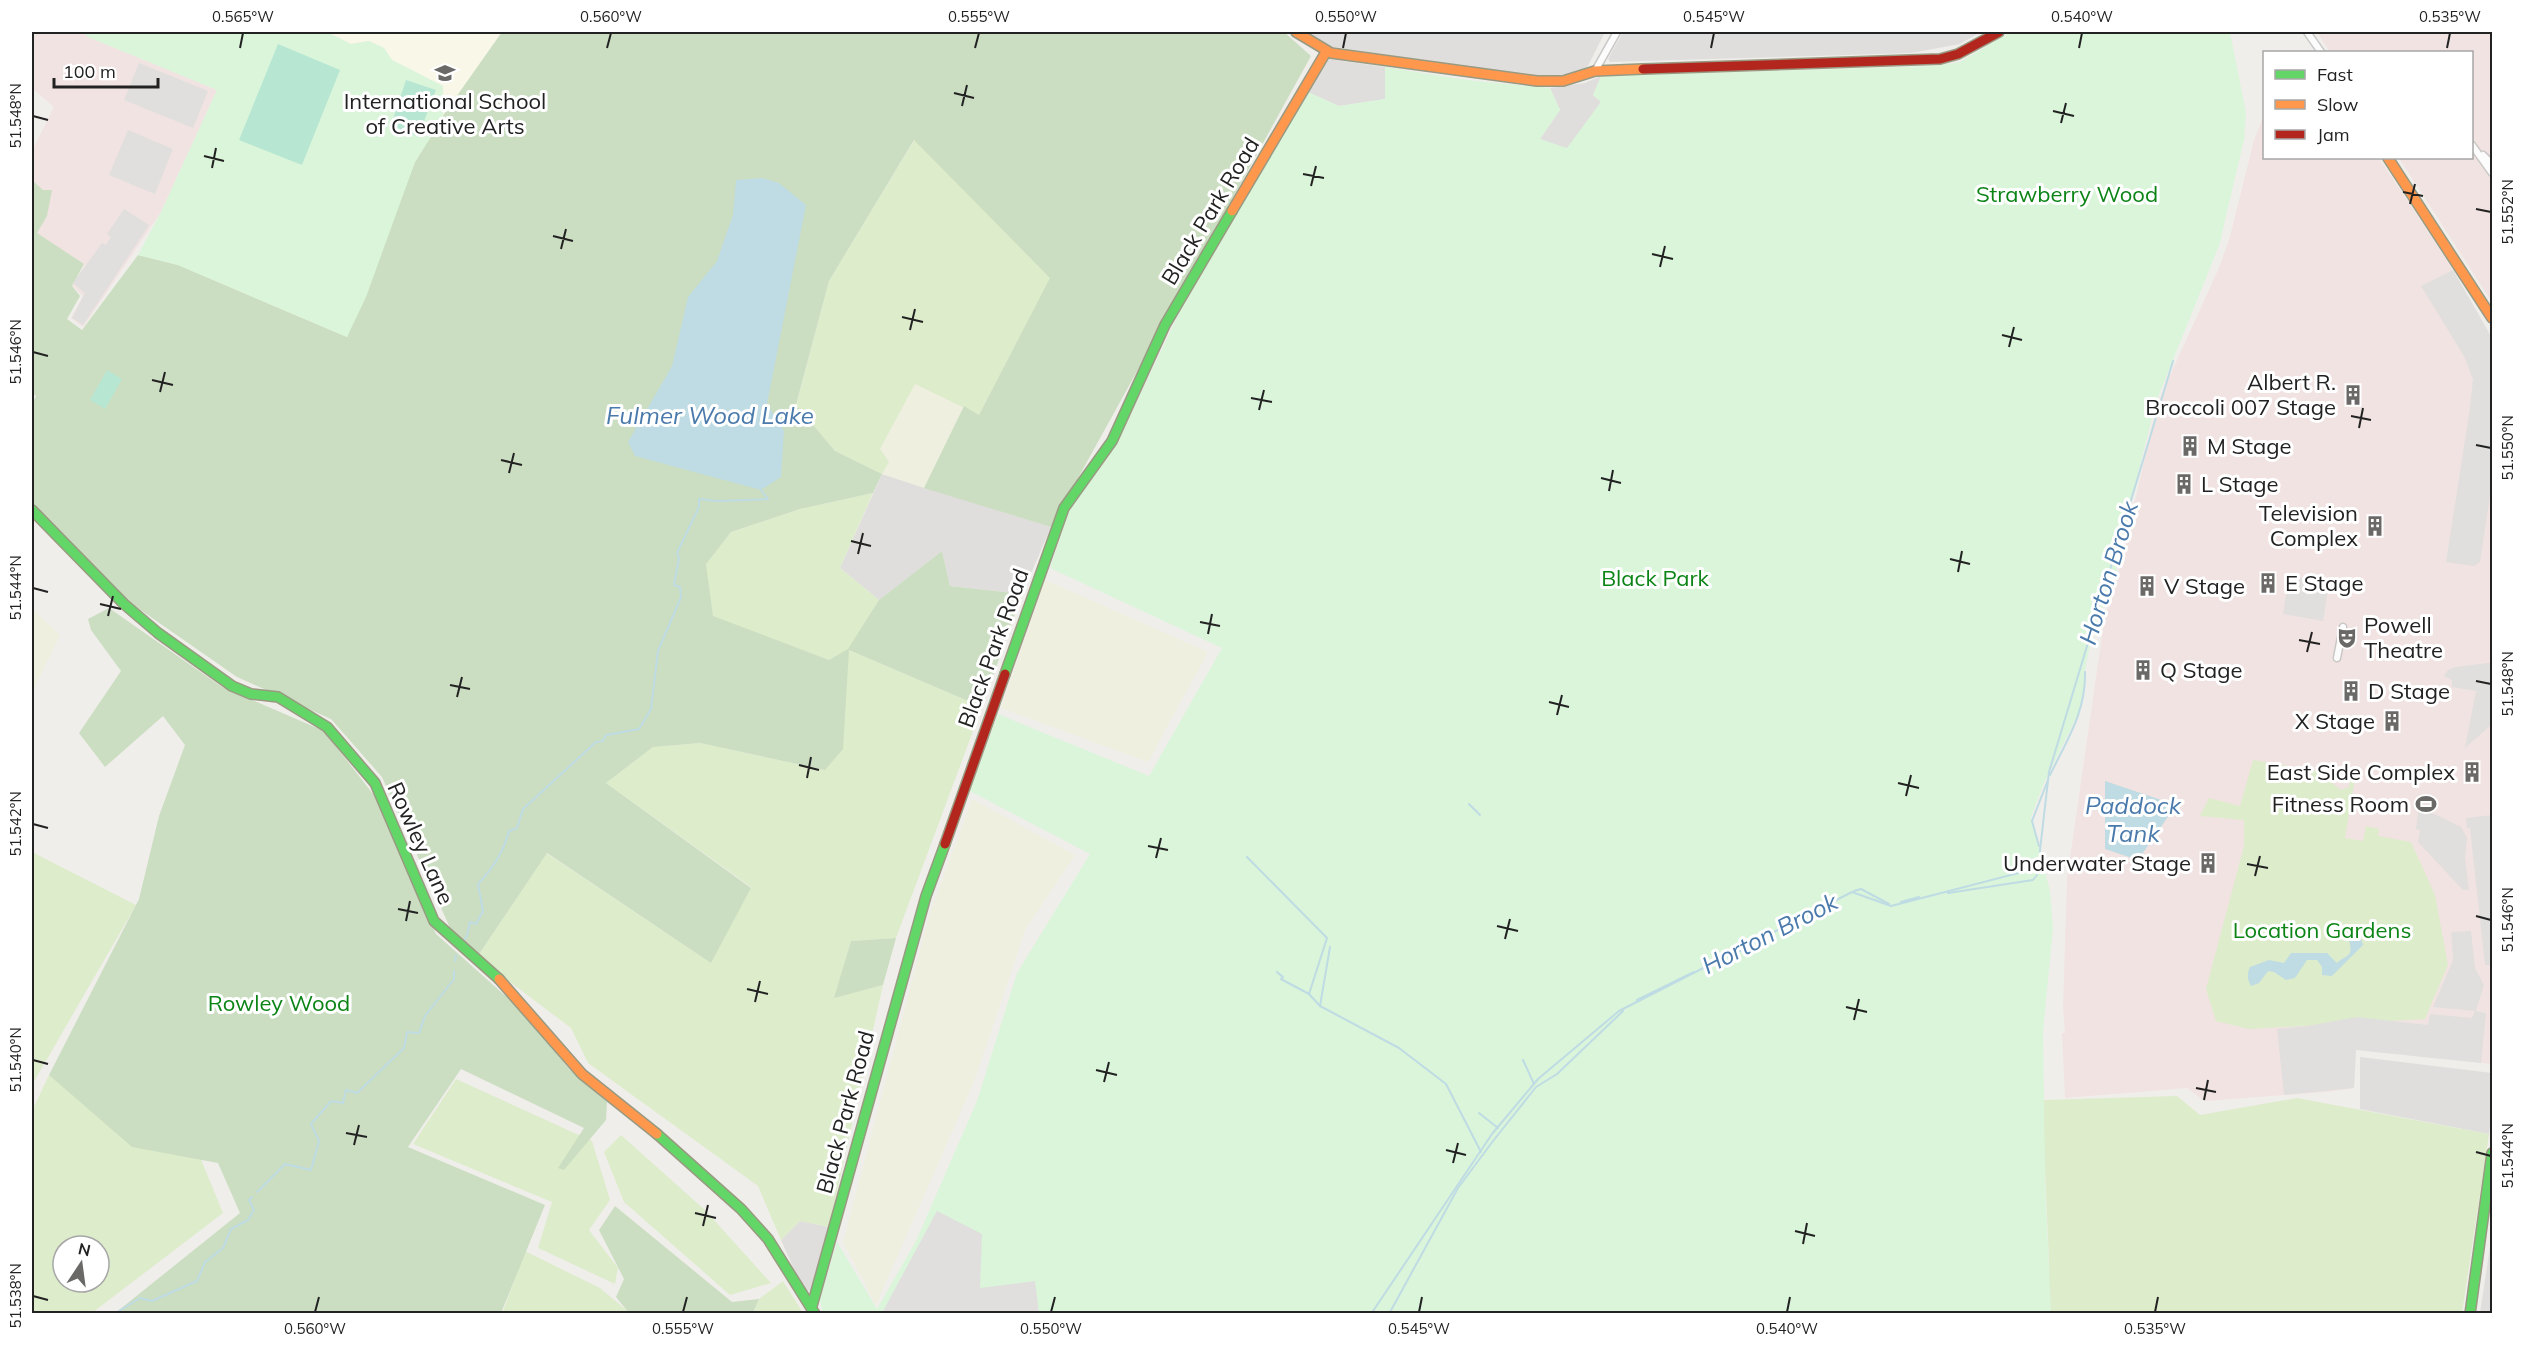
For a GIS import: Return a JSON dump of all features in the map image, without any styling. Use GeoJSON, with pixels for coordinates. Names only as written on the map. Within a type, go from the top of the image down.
{"type":"FeatureCollection","features":[{"type":"Feature","properties":{"kind":"street"},"geometry":{"type":"LineString","coordinates":[[1296,32],[1326,52],[1537,81],[1563,81],[1595,71],[1940,58],[1958,54],[1999,32]]}},
{"type":"Feature","properties":{"kind":"street"},"geometry":{"type":"LineString","coordinates":[[1595,71],[1617,32]]}},
{"type":"Feature","properties":{"kind":"street"},"geometry":{"type":"LineString","coordinates":[[2307,32],[2320,51]]}},
{"type":"Feature","properties":{"kind":"street","name":"Black Park Road"},"geometry":{"type":"LineString","coordinates":[[813,1310],[926,896],[1064,508],[1112,441],[1165,325],[1326,52]]}},
{"type":"Feature","properties":{"kind":"street"},"geometry":{"type":"LineString","coordinates":[[2473,146],[2493,172]]}},
{"type":"Feature","properties":{"kind":"street"},"geometry":{"type":"LineString","coordinates":[[2473,146],[2493,164]]}},
{"type":"Feature","properties":{"kind":"street"},"geometry":{"type":"LineString","coordinates":[[2389,159],[2493,318]]}},
{"type":"Feature","properties":{"kind":"street","name":"Rowley Lane"},"geometry":{"type":"LineString","coordinates":[[32,510],[124,604],[167,639],[232,686],[251,694],[278,697],[327,727],[375,783],[434,921],[509,989],[582,1074],[679,1151],[741,1209],[768,1239],[813,1310]]}},
{"type":"Feature","properties":{"kind":"street"},"geometry":{"type":"LineString","coordinates":[[2337,658],[2343,627]]}},
{"type":"Feature","properties":{"kind":"street"},"geometry":{"type":"LineString","coordinates":[[2470,1314],[2493,1153]]}},
{"type":"Feature","properties":{"kind":"shaded area"},"geometry":{"type":"Polygon","coordinates":[[[32,32],[83,32],[89,37],[217,90],[161,212],[83,327],[71,318],[83,296],[72,286],[85,265],[37,233],[47,216],[51,190],[43,190],[32,180],[32,151],[54,107],[32,88],[32,32]]]}},
{"type":"Feature","properties":{"kind":"shaded area","name":"International School of Creative Arts"},"geometry":{"type":"Polygon","coordinates":[[[327,32],[502,32],[442,117],[443,86],[392,60],[384,48],[369,41],[351,44],[327,32]]]}},
{"type":"Feature","properties":{"kind":"shaded area"},"geometry":{"type":"Polygon","coordinates":[[[1302,32],[1605,32],[1588,66],[1576,74],[1534,76],[1320,45],[1310,40],[1302,32]]]}},
{"type":"Feature","properties":{"kind":"shaded area"},"geometry":{"type":"Polygon","coordinates":[[[1623,32],[1980,32],[1960,44],[1911,53],[1610,62],[1608,59],[1623,32]]]}},
{"type":"Feature","properties":{"kind":"shaded area"},"geometry":{"type":"Polygon","coordinates":[[[2317,32],[2492,32],[2492,302],[2400,159],[2473,159],[2473,51],[2329,51],[2317,32]]]}},
{"type":"Feature","properties":{"kind":"shaded area"},"geometry":{"type":"Polygon","coordinates":[[[1329,59],[1385,67],[1386,99],[1339,106],[1308,92],[1329,59]]]}},
{"type":"Feature","properties":{"kind":"shaded area"},"geometry":{"type":"Polygon","coordinates":[[[139,63],[208,91],[193,128],[124,100],[139,63]]]}},
{"type":"Feature","properties":{"kind":"shaded area"},"geometry":{"type":"Polygon","coordinates":[[[1601,76],[1593,95],[1601,102],[1567,150],[1540,139],[1560,110],[1550,88],[1585,83],[1601,76]]]}},
{"type":"Feature","properties":{"kind":"shaded area"},"geometry":{"type":"Polygon","coordinates":[[[2262,120],[2263,159],[2380,159],[2448,262],[2492,338],[2492,1064],[2356,1050],[2354,1088],[2204,1101],[2187,1088],[2065,1098],[2062,1033],[2065,1033],[2063,1009],[2067,879],[2105,615],[2114,593],[2157,404],[2218,270],[2229,240],[2254,140],[2262,120]]]}},
{"type":"Feature","properties":{"kind":"shaded area"},"geometry":{"type":"Polygon","coordinates":[[[128,130],[173,149],[155,194],[109,175],[128,130]]]}},
{"type":"Feature","properties":{"kind":"shaded area"},"geometry":{"type":"Polygon","coordinates":[[[124,209],[149,225],[83,325],[72,318],[85,293],[73,283],[102,243],[106,245],[111,237],[107,234],[124,209]]]}},
{"type":"Feature","properties":{"kind":"shaded area"},"geometry":{"type":"Polygon","coordinates":[[[2453,270],[2492,338],[2492,483],[2480,562],[2474,566],[2446,562],[2473,379],[2464,356],[2421,286],[2453,270]]]}},
{"type":"Feature","properties":{"kind":"shaded area"},"geometry":{"type":"Polygon","coordinates":[[[882,474],[1051,527],[1022,594],[950,586],[942,551],[879,600],[840,568],[882,474]]]}},
{"type":"Feature","properties":{"kind":"shaded area"},"geometry":{"type":"Polygon","coordinates":[[[2289,576],[2329,583],[2323,621],[2283,614],[2289,576]]]}},
{"type":"Feature","properties":{"kind":"shaded area"},"geometry":{"type":"Polygon","coordinates":[[[2492,663],[2492,724],[2465,748],[2476,691],[2452,687],[2452,680],[2444,676],[2448,670],[2455,667],[2492,663]]]}},
{"type":"Feature","properties":{"kind":"shaded area"},"geometry":{"type":"Polygon","coordinates":[[[2418,811],[2435,814],[2461,827],[2467,838],[2465,858],[2469,890],[2463,890],[2418,842],[2420,830],[2416,829],[2418,811]]]}},
{"type":"Feature","properties":{"kind":"shaded area"},"geometry":{"type":"Polygon","coordinates":[[[2492,815],[2492,965],[2485,965],[2470,828],[2467,828],[2466,818],[2492,815]]]}},
{"type":"Feature","properties":{"kind":"shaded area"},"geometry":{"type":"Polygon","coordinates":[[[2471,931],[2475,968],[2484,985],[2476,1011],[2486,1013],[2481,1063],[2356,1050],[2354,1088],[2284,1095],[2277,1029],[2357,1017],[2428,1025],[2430,1014],[2472,1018],[2475,1011],[2433,1007],[2453,960],[2451,932],[2471,931]]]}},
{"type":"Feature","properties":{"kind":"shaded area"},"geometry":{"type":"Polygon","coordinates":[[[2360,1057],[2492,1073],[2489,1134],[2360,1109],[2360,1057]]]}},
{"type":"Feature","properties":{"kind":"shaded area"},"geometry":{"type":"Polygon","coordinates":[[[937,1211],[982,1234],[980,1288],[1035,1281],[1039,1313],[882,1313],[937,1211]]]}},
{"type":"Feature","properties":{"kind":"shaded area"},"geometry":{"type":"Polygon","coordinates":[[[800,1221],[829,1227],[813,1292],[803,1289],[781,1240],[800,1221]]]}},
{"type":"Feature","properties":{"kind":"shaded area"},"geometry":{"type":"Polygon","coordinates":[[[2492,1234],[2492,1313],[2480,1313],[2492,1234]]]}},
{"type":"Feature","properties":{"kind":"green space"},"geometry":{"type":"Polygon","coordinates":[[[83,32],[327,32],[351,44],[369,41],[384,48],[392,60],[443,86],[443,118],[415,162],[366,297],[347,337],[178,265],[138,255],[161,212],[217,90],[88,37],[83,32]]]}},
{"type":"Feature","properties":{"kind":"green space"},"geometry":{"type":"Polygon","coordinates":[[[502,32],[1284,32],[1311,56],[1051,527],[924,488],[964,406],[979,415],[1050,278],[914,140],[829,281],[796,405],[835,451],[882,474],[873,493],[800,509],[731,532],[706,564],[713,616],[829,660],[848,649],[879,600],[942,551],[950,586],[1022,594],[982,707],[849,650],[843,749],[825,770],[700,743],[653,747],[606,783],[751,888],[711,963],[547,853],[477,957],[455,939],[382,777],[331,719],[237,677],[122,597],[32,516],[32,404],[36,396],[32,393],[32,180],[43,190],[52,190],[47,216],[37,233],[84,264],[72,286],[80,296],[67,319],[82,330],[138,255],[178,265],[347,337],[415,162],[442,117],[502,32]]]}},
{"type":"Feature","properties":{"kind":"green space","name":"Black Park"},"geometry":{"type":"Polygon","coordinates":[[[2011,32],[2230,32],[2246,113],[2244,140],[2220,243],[2156,402],[2127,516],[2116,572],[2093,632],[2086,664],[2081,708],[2043,785],[2031,817],[2050,891],[2053,928],[2043,1032],[2045,1181],[2051,1313],[823,1314],[820,1299],[837,1242],[877,1309],[916,1241],[977,1101],[1017,973],[1090,854],[970,791],[998,714],[1149,776],[1222,648],[1050,568],[1070,508],[1119,439],[1185,301],[1308,92],[1339,106],[1385,99],[1385,67],[1467,80],[1550,88],[1560,110],[1540,139],[1567,148],[1601,102],[1593,95],[1601,76],[1935,66],[1960,62],[2011,32]]]}},
{"type":"Feature","properties":{"kind":"green space"},"geometry":{"type":"Polygon","coordinates":[[[278,44],[340,70],[302,165],[239,140],[278,44]]]}},
{"type":"Feature","properties":{"kind":"green space"},"geometry":{"type":"Polygon","coordinates":[[[406,80],[436,90],[418,137],[391,125],[406,80]]]}},
{"type":"Feature","properties":{"kind":"green space"},"geometry":{"type":"Polygon","coordinates":[[[915,139],[1051,278],[979,415],[915,384],[880,449],[889,462],[882,474],[835,451],[796,406],[829,281],[915,139]]]}},
{"type":"Feature","properties":{"kind":"green space"},"geometry":{"type":"Polygon","coordinates":[[[107,370],[122,379],[105,409],[90,400],[107,370]]]}},
{"type":"Feature","properties":{"kind":"green space"},"geometry":{"type":"Polygon","coordinates":[[[915,383],[964,406],[924,488],[882,474],[889,462],[880,449],[915,383]]]}},
{"type":"Feature","properties":{"kind":"green space"},"geometry":{"type":"Polygon","coordinates":[[[873,493],[840,568],[879,600],[849,650],[982,707],[896,938],[851,941],[835,997],[883,985],[829,1227],[800,1221],[781,1240],[758,1186],[588,1063],[571,1028],[477,957],[546,853],[710,962],[751,887],[606,783],[653,747],[700,743],[825,770],[848,650],[829,660],[713,617],[705,564],[731,532],[800,509],[873,493]]]}},
{"type":"Feature","properties":{"kind":"green space"},"geometry":{"type":"Polygon","coordinates":[[[1045,580],[1208,652],[1148,762],[1001,708],[1045,580]]]}},
{"type":"Feature","properties":{"kind":"green space","name":"Rowley Wood"},"geometry":{"type":"Polygon","coordinates":[[[109,608],[222,687],[324,731],[380,803],[436,934],[520,1009],[569,1069],[607,1102],[606,1120],[564,1170],[558,1168],[584,1128],[461,1069],[408,1147],[545,1205],[501,1313],[114,1314],[240,1213],[218,1163],[132,1147],[49,1075],[139,899],[159,816],[185,745],[163,716],[105,767],[79,733],[121,671],[91,630],[88,619],[109,608]]]}},
{"type":"Feature","properties":{"kind":"green space"},"geometry":{"type":"Polygon","coordinates":[[[32,609],[60,635],[32,693],[32,609]]]}},
{"type":"Feature","properties":{"kind":"green space","name":"Location Gardens"},"geometry":{"type":"Polygon","coordinates":[[[2253,760],[2335,774],[2333,784],[2341,790],[2349,787],[2350,778],[2355,779],[2345,838],[2363,841],[2366,826],[2379,829],[2378,836],[2411,842],[2435,895],[2448,965],[2425,1019],[2249,1029],[2216,1021],[2206,989],[2244,846],[2244,820],[2200,816],[2209,798],[2240,806],[2253,760]]]}},
{"type":"Feature","properties":{"kind":"green space"},"geometry":{"type":"Polygon","coordinates":[[[972,799],[1075,855],[1025,930],[974,1082],[876,1305],[843,1242],[930,913],[972,799]]]}},
{"type":"Feature","properties":{"kind":"green space"},"geometry":{"type":"Polygon","coordinates":[[[32,852],[136,905],[32,1085],[32,852]]]}},
{"type":"Feature","properties":{"kind":"green space"},"geometry":{"type":"Polygon","coordinates":[[[896,938],[883,985],[834,998],[851,941],[896,938]]]}},
{"type":"Feature","properties":{"kind":"green space"},"geometry":{"type":"Polygon","coordinates":[[[49,1075],[139,1141],[198,1152],[223,1213],[92,1313],[32,1313],[32,1111],[49,1075]]]}},
{"type":"Feature","properties":{"kind":"green space"},"geometry":{"type":"Polygon","coordinates":[[[456,1079],[592,1141],[610,1200],[589,1230],[618,1268],[615,1284],[538,1248],[552,1202],[413,1144],[456,1079]]]}},
{"type":"Feature","properties":{"kind":"green space"},"geometry":{"type":"Polygon","coordinates":[[[2177,1096],[2200,1115],[2297,1098],[2489,1134],[2462,1313],[2048,1313],[2049,1261],[2042,1100],[2177,1096]]]}},
{"type":"Feature","properties":{"kind":"green space"},"geometry":{"type":"Polygon","coordinates":[[[621,1135],[705,1210],[771,1283],[730,1295],[624,1202],[604,1152],[621,1135]]]}},
{"type":"Feature","properties":{"kind":"green space"},"geometry":{"type":"Polygon","coordinates":[[[615,1206],[732,1302],[759,1299],[753,1313],[629,1313],[616,1297],[624,1279],[599,1230],[615,1206]]]}},
{"type":"Feature","properties":{"kind":"green space"},"geometry":{"type":"Polygon","coordinates":[[[525,1251],[600,1288],[630,1313],[502,1314],[525,1251]]]}},
{"type":"Feature","properties":{"kind":"green space"},"geometry":{"type":"Polygon","coordinates":[[[783,1281],[803,1313],[753,1314],[759,1299],[783,1281]]]}},
{"type":"Feature","properties":{"kind":"water","name":"Fulmer Wood Lake"},"geometry":{"type":"Polygon","coordinates":[[[762,178],[779,183],[806,205],[767,404],[784,431],[781,477],[761,490],[635,456],[628,442],[672,366],[688,297],[717,261],[733,215],[736,180],[762,178]]]}},
{"type":"Feature","properties":{"kind":"water","name":"Paddock Tank"},"geometry":{"type":"Polygon","coordinates":[[[2105,781],[2176,805],[2138,860],[2105,849],[2105,781]]]}},
{"type":"Feature","properties":{"kind":"water"},"geometry":{"type":"Polygon","coordinates":[[[2355,933],[2360,936],[2363,945],[2332,976],[2322,975],[2322,967],[2317,960],[2307,960],[2295,978],[2286,980],[2268,971],[2259,983],[2251,986],[2248,977],[2250,967],[2269,960],[2284,963],[2291,953],[2327,953],[2337,963],[2350,953],[2349,940],[2355,933]]]}},
{"type":"Feature","properties":{"kind":"waterway","name":"Horton Brook"},"geometry":{"type":"LineString","coordinates":[[1371,1314],[1492,1134],[1538,1079],[1619,1011],[1852,892],[1891,906],[2042,867],[2040,850],[2049,772],[2173,361]]}},
{"type":"Feature","properties":{"kind":"waterway"},"geometry":{"type":"LineString","coordinates":[[463,943],[470,922],[476,924],[483,911],[478,884],[497,860],[509,831],[517,828],[523,809],[596,742],[603,741],[606,735],[639,729],[651,709],[658,651],[681,597],[680,587],[674,585],[679,558],[677,553],[699,507],[699,499],[718,501],[768,499],[761,490]]}},
{"type":"Feature","properties":{"kind":"waterway"},"geometry":{"type":"LineString","coordinates":[[2050,775],[2079,713],[2085,672]]}},
{"type":"Feature","properties":{"kind":"waterway"},"geometry":{"type":"LineString","coordinates":[[2039,846],[2032,821],[2048,780]]}},
{"type":"Feature","properties":{"kind":"waterway"},"geometry":{"type":"LineString","coordinates":[[1469,804],[1480,815]]}},
{"type":"Feature","properties":{"kind":"waterway"},"geometry":{"type":"LineString","coordinates":[[1247,857],[1327,938],[1309,994]]}},
{"type":"Feature","properties":{"kind":"waterway","name":"Horton Brook"},"geometry":{"type":"LineString","coordinates":[[2042,857],[2044,864],[2042,867]]}},
{"type":"Feature","properties":{"kind":"waterway"},"geometry":{"type":"LineString","coordinates":[[1948,893],[2033,880],[2037,875]]}},
{"type":"Feature","properties":{"kind":"waterway"},"geometry":{"type":"LineString","coordinates":[[1854,891],[1861,889],[1889,904]]}},
{"type":"Feature","properties":{"kind":"waterway","name":"Horton Brook"},"geometry":{"type":"LineString","coordinates":[[1901,902],[1919,897]]}},
{"type":"Feature","properties":{"kind":"waterway"},"geometry":{"type":"LineString","coordinates":[[1320,1006],[1330,947]]}},
{"type":"Feature","properties":{"kind":"waterway","name":"Horton Brook"},"geometry":{"type":"LineString","coordinates":[[1732,955],[1749,947]]}},
{"type":"Feature","properties":{"kind":"waterway"},"geometry":{"type":"LineString","coordinates":[[455,961],[456,955]]}},
{"type":"Feature","properties":{"kind":"waterway"},"geometry":{"type":"LineString","coordinates":[[257,1192],[285,1164],[311,1170],[319,1141],[311,1124],[331,1101],[343,1103],[346,1090],[357,1093],[404,1048],[407,1032],[419,1033],[425,1016],[454,979],[454,971]]}},
{"type":"Feature","properties":{"kind":"waterway"},"geometry":{"type":"LineString","coordinates":[[1277,972],[1283,977],[1281,979],[1309,994],[1320,1006],[1399,1048],[1446,1084],[1481,1152]]}},
{"type":"Feature","properties":{"kind":"waterway","name":"Horton Brook"},"geometry":{"type":"LineString","coordinates":[[1637,1000],[1694,972]]}},
{"type":"Feature","properties":{"kind":"waterway"},"geometry":{"type":"LineString","coordinates":[[1389,1314],[1458,1188],[1493,1141],[1536,1087],[1557,1074],[1623,1011]]}},
{"type":"Feature","properties":{"kind":"waterway"},"geometry":{"type":"LineString","coordinates":[[1523,1060],[1534,1084]]}},
{"type":"Feature","properties":{"kind":"waterway"},"geometry":{"type":"LineString","coordinates":[[1479,1113],[1498,1128]]}},
{"type":"Feature","properties":{"kind":"waterway"},"geometry":{"type":"LineString","coordinates":[[114,1314],[140,1298],[152,1301],[197,1281],[205,1262],[223,1248],[231,1229],[248,1220],[254,1210],[249,1200],[252,1197]]}},
{"type":"Feature","properties":{"kind":"traffic: fast"},"geometry":{"type":"LineString","coordinates":[[1005,674],[1064,508],[1112,441],[1165,325],[1232,211]]}},
{"type":"Feature","properties":{"kind":"traffic: fast"},"geometry":{"type":"LineString","coordinates":[[32,510],[124,604],[158,633],[232,686],[251,694],[278,697],[327,727],[375,783],[434,921],[499,979]]}},
{"type":"Feature","properties":{"kind":"traffic: fast"},"geometry":{"type":"LineString","coordinates":[[812,1306],[926,896],[945,844]]}},
{"type":"Feature","properties":{"kind":"traffic: fast"},"geometry":{"type":"LineString","coordinates":[[657,1134],[741,1209],[768,1239],[815,1314]]}},
{"type":"Feature","properties":{"kind":"traffic: fast"},"geometry":{"type":"LineString","coordinates":[[2470,1314],[2492,1153]]}},
{"type":"Feature","properties":{"kind":"traffic: slow"},"geometry":{"type":"LineString","coordinates":[[1296,32],[1331,53],[1537,81],[1563,81],[1595,71],[1643,69]]}},
{"type":"Feature","properties":{"kind":"traffic: slow"},"geometry":{"type":"LineString","coordinates":[[1232,211],[1326,52]]}},
{"type":"Feature","properties":{"kind":"traffic: slow"},"geometry":{"type":"LineString","coordinates":[[2389,159],[2492,318]]}},
{"type":"Feature","properties":{"kind":"traffic: slow"},"geometry":{"type":"LineString","coordinates":[[499,979],[582,1074],[657,1134]]}},
{"type":"Feature","properties":{"kind":"traffic: jam"},"geometry":{"type":"LineString","coordinates":[[1643,69],[1940,59],[1958,54],[1999,32]]}},
{"type":"Feature","properties":{"kind":"traffic: jam"},"geometry":{"type":"LineString","coordinates":[[945,844],[1005,674]]}},
{"type":"Feature","properties":{"kind":"place","name":"International School of Creative Arts"},"geometry":{"type":"Point","coordinates":[445,73]}},
{"type":"Feature","properties":{"kind":"place","name":"Albert R. Broccoli 007 Stage"},"geometry":{"type":"Point","coordinates":[2353,395]}},
{"type":"Feature","properties":{"kind":"place","name":"M Stage"},"geometry":{"type":"Point","coordinates":[2190,446]}},
{"type":"Feature","properties":{"kind":"place","name":"L Stage"},"geometry":{"type":"Point","coordinates":[2184,484]}},
{"type":"Feature","properties":{"kind":"place","name":"Television Complex"},"geometry":{"type":"Point","coordinates":[2375,526]}},
{"type":"Feature","properties":{"kind":"place","name":"E Stage"},"geometry":{"type":"Point","coordinates":[2268,583]}},
{"type":"Feature","properties":{"kind":"place","name":"V Stage"},"geometry":{"type":"Point","coordinates":[2147,586]}},
{"type":"Feature","properties":{"kind":"place","name":"Powell Theatre"},"geometry":{"type":"Point","coordinates":[2347,638]}},
{"type":"Feature","properties":{"kind":"place","name":"Q Stage"},"geometry":{"type":"Point","coordinates":[2143,670]}},
{"type":"Feature","properties":{"kind":"place","name":"D Stage"},"geometry":{"type":"Point","coordinates":[2351,691]}},
{"type":"Feature","properties":{"kind":"place","name":"X Stage"},"geometry":{"type":"Point","coordinates":[2392,721]}},
{"type":"Feature","properties":{"kind":"place","name":"East Side Complex"},"geometry":{"type":"Point","coordinates":[2472,772]}},
{"type":"Feature","properties":{"kind":"place","name":"Fitness Room"},"geometry":{"type":"Point","coordinates":[2426,804]}},
{"type":"Feature","properties":{"kind":"place","name":"Underwater Stage"},"geometry":{"type":"Point","coordinates":[2208,863]}},
{"type":"Feature","properties":{"kind":"park label","name":"Strawberry Wood"},"geometry":{"type":"Point","coordinates":[2067,194]}}]}
